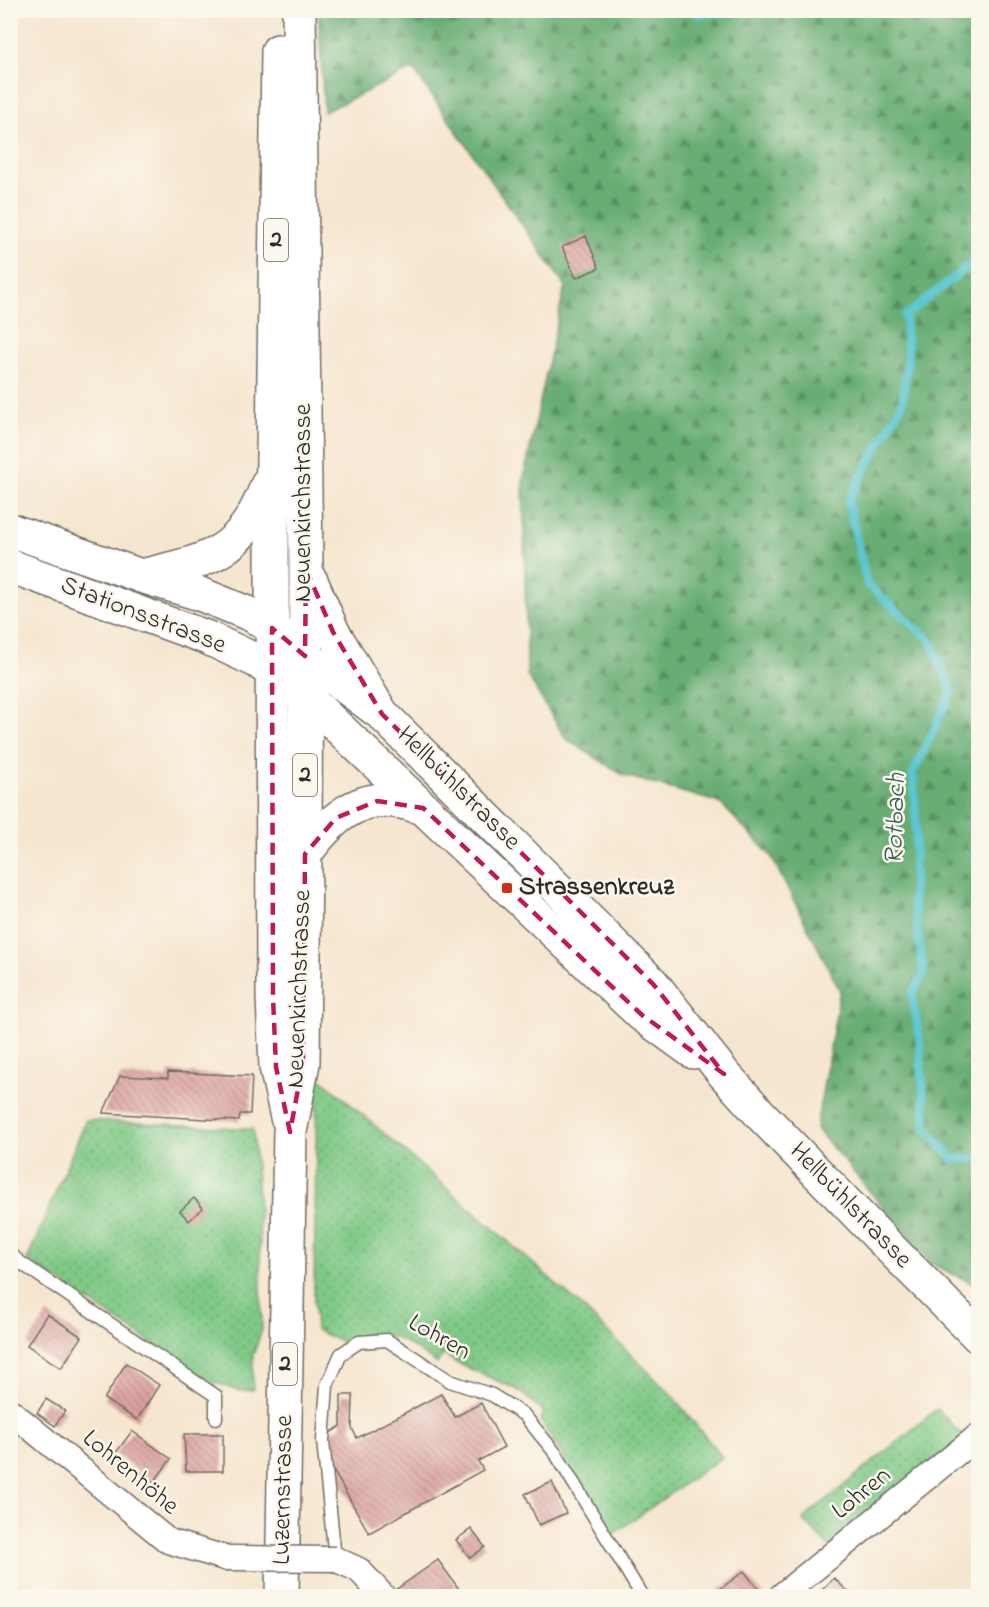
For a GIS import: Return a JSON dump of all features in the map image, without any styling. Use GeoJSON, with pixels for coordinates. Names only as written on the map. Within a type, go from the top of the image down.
{"type":"FeatureCollection","features":[{"type":"Feature","properties":{"kind":"main road","name":"Neuenkirchstrasse"},"geometry":{"type":"LineString","coordinates":[[279,10],[272,628],[273,997],[276,1067],[290,1132]]}},
{"type":"Feature","properties":{"kind":"main road","name":"Neuenkirchstrasse"},"geometry":{"type":"LineString","coordinates":[[290,1132],[303,1063],[305,854],[306,569],[299,10]]}},
{"type":"Feature","properties":{"kind":"main road"},"geometry":{"type":"LineString","coordinates":[[141,576],[195,563],[221,551],[230,544],[250,520],[273,470]]}},
{"type":"Feature","properties":{"kind":"main road","name":"Stationsstrasse"},"geometry":{"type":"LineString","coordinates":[[10,530],[141,576],[221,601],[252,615],[272,628]]}},
{"type":"Feature","properties":{"kind":"main road","name":"Stationsstrasse"},"geometry":{"type":"LineString","coordinates":[[10,566],[199,634],[273,671]]}},
{"type":"Feature","properties":{"kind":"main road"},"geometry":{"type":"LineString","coordinates":[[306,569],[333,632],[382,714]]}},
{"type":"Feature","properties":{"kind":"main road","name":"Hellbühlstrasse"},"geometry":{"type":"LineString","coordinates":[[272,628],[382,714],[653,984],[723,1074],[875,1233],[978,1336]]}},
{"type":"Feature","properties":{"kind":"main road","name":"Hellbühlstrasse"},"geometry":{"type":"LineString","coordinates":[[273,671],[306,696],[642,1015],[723,1074]]}},
{"type":"Feature","properties":{"kind":"main road"},"geometry":{"type":"LineString","coordinates":[[305,854],[327,826],[353,807],[377,801],[394,800],[423,808]]}},
{"type":"Feature","properties":{"kind":"main road","name":"Luzernstrasse"},"geometry":{"type":"LineString","coordinates":[[282,1596],[290,1132]]}},
{"type":"Feature","properties":{"kind":"street","name":"Lohrenhöhe"},"geometry":{"type":"LineString","coordinates":[[10,1411],[168,1540],[225,1558],[335,1559]]}},
{"type":"Feature","properties":{"kind":"street","name":"Lohren"},"geometry":{"type":"LineString","coordinates":[[781,1596],[978,1436]]}},
{"type":"Feature","properties":{"kind":"street"},"geometry":{"type":"LineString","coordinates":[[335,1559],[359,1570],[383,1596]]}},
{"type":"Feature","properties":{"kind":"lane"},"geometry":{"type":"LineString","coordinates":[[10,1254],[216,1396],[216,1418]]}},
{"type":"Feature","properties":{"kind":"lane","name":"Lohren"},"geometry":{"type":"LineString","coordinates":[[335,1559],[322,1441],[327,1385],[341,1354],[359,1342],[387,1340],[450,1381],[492,1395],[524,1415],[556,1454],[642,1596]]}},
{"type":"Feature","properties":{"kind":"highlighted area"},"geometry":{"type":"Polygon","coordinates":[[[306,569],[333,632],[382,714],[653,984],[724,1074],[642,1015],[423,808],[377,801],[336,818],[305,854],[303,1063],[290,1132],[276,1067],[273,997],[272,628],[305,656],[306,569]]]}},
{"type":"Feature","properties":{"kind":"green space"},"geometry":{"type":"Polygon","coordinates":[[[318,11],[978,11],[978,1286],[931,1264],[816,1128],[840,991],[771,856],[720,803],[623,775],[566,739],[527,675],[523,481],[565,286],[413,69],[324,112],[318,11]]]}},
{"type":"Feature","properties":{"kind":"green space"},"geometry":{"type":"Polygon","coordinates":[[[317,1075],[577,1302],[670,1393],[722,1457],[612,1535],[540,1420],[544,1412],[518,1390],[455,1362],[443,1354],[437,1364],[403,1341],[392,1337],[369,1334],[341,1342],[316,1330],[314,1297],[317,1075]]]}},
{"type":"Feature","properties":{"kind":"green space"},"geometry":{"type":"Polygon","coordinates":[[[86,1120],[253,1129],[259,1210],[262,1330],[253,1355],[253,1390],[240,1391],[213,1382],[27,1260],[86,1120]]]}},
{"type":"Feature","properties":{"kind":"green space"},"geometry":{"type":"Polygon","coordinates":[[[937,1409],[964,1437],[829,1547],[803,1519],[937,1409]]]}},
{"type":"Feature","properties":{"kind":"building"},"geometry":{"type":"Polygon","coordinates":[[[586,236],[599,268],[576,278],[562,247],[586,236]]]}},
{"type":"Feature","properties":{"kind":"building"},"geometry":{"type":"Polygon","coordinates":[[[168,1072],[252,1076],[250,1114],[240,1114],[239,1121],[103,1113],[120,1076],[168,1078],[168,1072]]]}},
{"type":"Feature","properties":{"kind":"building"},"geometry":{"type":"Polygon","coordinates":[[[194,1198],[203,1208],[189,1221],[180,1211],[194,1198]]]}},
{"type":"Feature","properties":{"kind":"building"},"geometry":{"type":"Polygon","coordinates":[[[47,1314],[82,1337],[61,1368],[27,1345],[47,1314]]]}},
{"type":"Feature","properties":{"kind":"building"},"geometry":{"type":"Polygon","coordinates":[[[126,1363],[159,1385],[137,1420],[104,1399],[126,1363]]]}},
{"type":"Feature","properties":{"kind":"building"},"geometry":{"type":"Polygon","coordinates":[[[441,1394],[455,1417],[481,1403],[504,1447],[478,1461],[483,1470],[369,1533],[325,1456],[328,1434],[341,1426],[341,1395],[353,1395],[352,1428],[357,1438],[441,1394]]]}},
{"type":"Feature","properties":{"kind":"building"},"geometry":{"type":"Polygon","coordinates":[[[46,1399],[65,1411],[55,1426],[37,1413],[46,1399]]]}},
{"type":"Feature","properties":{"kind":"building"},"geometry":{"type":"Polygon","coordinates":[[[132,1431],[171,1459],[154,1482],[115,1454],[132,1431]]]}},
{"type":"Feature","properties":{"kind":"building"},"geometry":{"type":"Polygon","coordinates":[[[184,1434],[223,1434],[223,1471],[186,1471],[184,1434]]]}},
{"type":"Feature","properties":{"kind":"building"},"geometry":{"type":"Polygon","coordinates":[[[552,1482],[566,1513],[539,1525],[525,1494],[552,1482]]]}},
{"type":"Feature","properties":{"kind":"building"},"geometry":{"type":"Polygon","coordinates":[[[471,1529],[485,1547],[470,1558],[456,1540],[471,1529]]]}},
{"type":"Feature","properties":{"kind":"building"},"geometry":{"type":"Polygon","coordinates":[[[438,1560],[464,1596],[398,1596],[394,1591],[438,1560]]]}},
{"type":"Feature","properties":{"kind":"building"},"geometry":{"type":"Polygon","coordinates":[[[744,1571],[764,1596],[711,1596],[744,1571]]]}},
{"type":"Feature","properties":{"kind":"building"},"geometry":{"type":"Polygon","coordinates":[[[834,1578],[852,1596],[816,1596],[834,1578]]]}},
{"type":"Feature","properties":{"kind":"waterway","name":"Rotbach"},"geometry":{"type":"LineString","coordinates":[[695,10],[698,15],[744,10]]}},
{"type":"Feature","properties":{"kind":"waterway","name":"Rotbach"},"geometry":{"type":"LineString","coordinates":[[978,243],[976,260],[905,316],[908,357],[902,404],[848,501],[867,584],[930,640],[952,691],[913,773],[916,823],[913,902],[924,974],[912,994],[919,1036],[926,1128],[953,1159],[978,1158]]}},
{"type":"Feature","properties":{"kind":"place","name":"Strassenkreuz"},"geometry":{"type":"Point","coordinates":[507,888]}}]}
